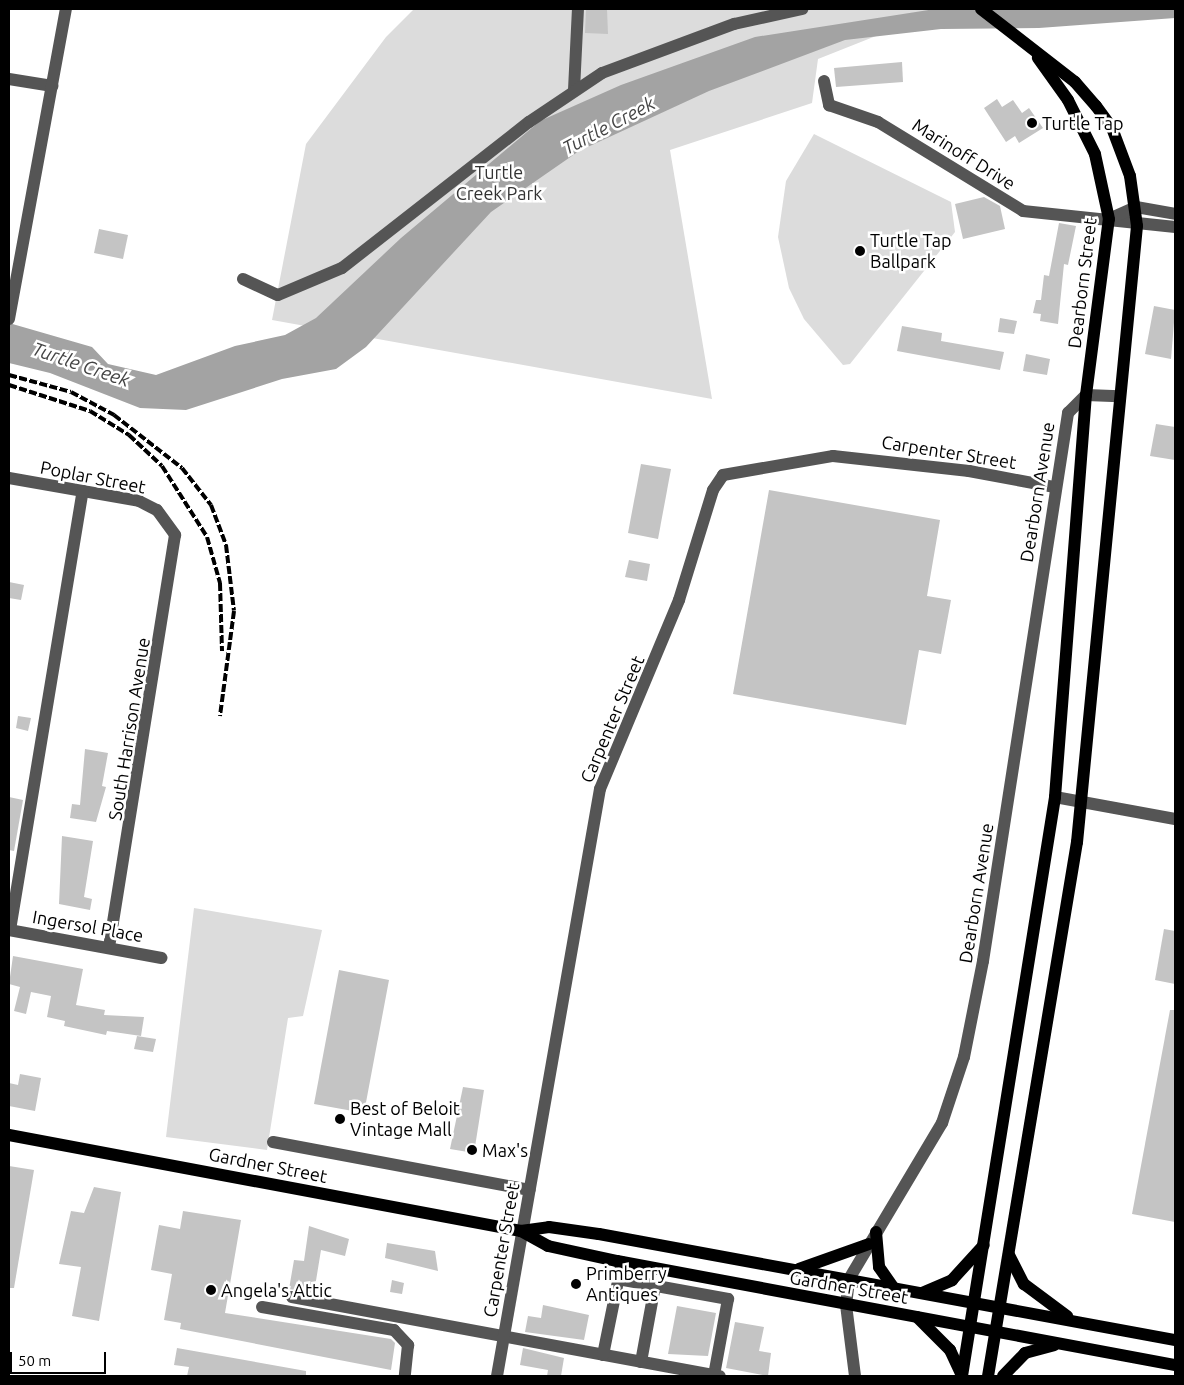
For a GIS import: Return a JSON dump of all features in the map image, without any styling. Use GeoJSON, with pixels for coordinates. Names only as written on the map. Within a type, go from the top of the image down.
{"type":"FeatureCollection","features":[{"type":"Feature","properties":{"kind":"main road"},"geometry":{"type":"LineString","coordinates":[[981,9],[1075,82],[1112,128],[1130,176],[1136,207],[1137,226],[1119,396],[1102,599],[1082,801],[988,1376]]}},
{"type":"Feature","properties":{"kind":"main road","name":"Dearborn Street"},"geometry":{"type":"LineString","coordinates":[[962,1376],[1055,797],[1073,598],[1086,395],[1110,219],[1095,154],[1068,100],[1029,47]]}},
{"type":"Feature","properties":{"kind":"main road","name":"Gardner Street"},"geometry":{"type":"LineString","coordinates":[[9,1135],[521,1231],[548,1246],[622,1262],[1175,1366]]}},
{"type":"Feature","properties":{"kind":"main road","name":"Gardner Street"},"geometry":{"type":"LineString","coordinates":[[521,1231],[549,1227],[599,1234],[798,1269],[1175,1340]]}},
{"type":"Feature","properties":{"kind":"main road"},"geometry":{"type":"LineString","coordinates":[[876,1232],[879,1267],[893,1287]]}},
{"type":"Feature","properties":{"kind":"main road"},"geometry":{"type":"LineString","coordinates":[[798,1269],[869,1244]]}},
{"type":"Feature","properties":{"kind":"main road"},"geometry":{"type":"LineString","coordinates":[[922,1293],[952,1280],[984,1245]]}},
{"type":"Feature","properties":{"kind":"main road"},"geometry":{"type":"LineString","coordinates":[[1009,1255],[1030,1290],[1076,1321]]}},
{"type":"Feature","properties":{"kind":"main road"},"geometry":{"type":"LineString","coordinates":[[917,1317],[950,1350],[962,1376]]}},
{"type":"Feature","properties":{"kind":"main road"},"geometry":{"type":"LineString","coordinates":[[1003,1376],[1025,1353],[1060,1344]]}},
{"type":"Feature","properties":{"kind":"street"},"geometry":{"type":"LineString","coordinates":[[9,319],[66,9]]}},
{"type":"Feature","properties":{"kind":"street"},"geometry":{"type":"LineString","coordinates":[[574,90],[578,9]]}},
{"type":"Feature","properties":{"kind":"street"},"geometry":{"type":"LineString","coordinates":[[243,279],[278,295],[342,268],[394,224],[574,90],[602,73],[734,24],[802,9]]}},
{"type":"Feature","properties":{"kind":"street"},"geometry":{"type":"LineString","coordinates":[[9,79],[52,86]]}},
{"type":"Feature","properties":{"kind":"street","name":"Marinoff Drive"},"geometry":{"type":"LineString","coordinates":[[824,81],[829,105],[878,122],[1023,211],[1085,220],[1110,219]]}},
{"type":"Feature","properties":{"kind":"street"},"geometry":{"type":"LineString","coordinates":[[1110,219],[1136,207],[1175,214]]}},
{"type":"Feature","properties":{"kind":"street"},"geometry":{"type":"LineString","coordinates":[[1110,219],[1137,226],[1175,227]]}},
{"type":"Feature","properties":{"kind":"street"},"geometry":{"type":"LineString","coordinates":[[1086,395],[1119,396]]}},
{"type":"Feature","properties":{"kind":"street","name":"Dearborn Avenue"},"geometry":{"type":"LineString","coordinates":[[855,1376],[846,1304],[849,1279],[942,1123],[964,1056],[986,942],[1054,487],[1068,413],[1086,395]]}},
{"type":"Feature","properties":{"kind":"street","name":"Carpenter Street"},"geometry":{"type":"LineString","coordinates":[[497,1376],[600,789],[638,704],[678,600],[703,514],[723,476],[833,456],[865,457],[1054,487]]}},
{"type":"Feature","properties":{"kind":"street","name":"Poplar Street"},"geometry":{"type":"LineString","coordinates":[[9,478],[139,501],[165,518]]}},
{"type":"Feature","properties":{"kind":"street"},"geometry":{"type":"LineString","coordinates":[[9,930],[84,491]]}},
{"type":"Feature","properties":{"kind":"street","name":"South Harrison Avenue"},"geometry":{"type":"LineString","coordinates":[[109,948],[176,548],[165,518]]}},
{"type":"Feature","properties":{"kind":"street"},"geometry":{"type":"LineString","coordinates":[[1055,797],[1175,819]]}},
{"type":"Feature","properties":{"kind":"street","name":"Ingersol Place"},"geometry":{"type":"LineString","coordinates":[[9,930],[161,958]]}},
{"type":"Feature","properties":{"kind":"street"},"geometry":{"type":"LineString","coordinates":[[273,1142],[530,1190]]}},
{"type":"Feature","properties":{"kind":"street"},"geometry":{"type":"LineString","coordinates":[[603,1355],[622,1262]]}},
{"type":"Feature","properties":{"kind":"street"},"geometry":{"type":"LineString","coordinates":[[694,1293],[696,1276]]}},
{"type":"Feature","properties":{"kind":"street"},"geometry":{"type":"LineString","coordinates":[[292,1297],[717,1376],[728,1299],[618,1279]]}},
{"type":"Feature","properties":{"kind":"street"},"geometry":{"type":"LineString","coordinates":[[641,1362],[655,1286]]}},
{"type":"Feature","properties":{"kind":"street"},"geometry":{"type":"LineString","coordinates":[[262,1307],[394,1330],[408,1346],[406,1376]]}},
{"type":"Feature","properties":{"kind":"green space","name":"Turtle Creek Park"},"geometry":{"type":"Polygon","coordinates":[[[414,9],[944,9],[818,59],[812,103],[670,150],[712,399],[272,320],[306,144],[386,37],[414,9]]]}},
{"type":"Feature","properties":{"kind":"green space","name":"Turtle Tap Ballpark"},"geometry":{"type":"Polygon","coordinates":[[[814,134],[951,202],[955,232],[850,364],[843,365],[804,319],[789,288],[778,237],[786,181],[814,134]]]}},
{"type":"Feature","properties":{"kind":"green space"},"geometry":{"type":"Polygon","coordinates":[[[194,908],[322,930],[303,1016],[288,1018],[267,1150],[166,1137],[194,908]]]}},
{"type":"Feature","properties":{"kind":"water","name":"Turtle Creek"},"geometry":{"type":"Polygon","coordinates":[[[935,9],[1175,9],[1175,18],[1039,28],[941,29],[845,40],[709,91],[579,151],[491,212],[366,347],[336,369],[282,379],[186,410],[140,408],[50,373],[9,363],[9,323],[92,347],[108,364],[156,375],[235,346],[285,335],[316,318],[401,238],[540,121],[621,85],[755,37],[935,9]]]}},
{"type":"Feature","properties":{"kind":"building"},"geometry":{"type":"Polygon","coordinates":[[[586,9],[607,9],[608,34],[585,33],[586,9]]]}},
{"type":"Feature","properties":{"kind":"building"},"geometry":{"type":"Polygon","coordinates":[[[902,62],[903,82],[836,87],[834,68],[902,62]]]}},
{"type":"Feature","properties":{"kind":"building"},"geometry":{"type":"Polygon","coordinates":[[[997,99],[1002,107],[1013,100],[1022,113],[1029,108],[1043,128],[1019,143],[1015,136],[1006,142],[984,108],[997,99]]]}},
{"type":"Feature","properties":{"kind":"building"},"geometry":{"type":"Polygon","coordinates":[[[984,197],[1000,206],[1005,229],[963,239],[955,204],[984,197]]]}},
{"type":"Feature","properties":{"kind":"building"},"geometry":{"type":"Polygon","coordinates":[[[1059,223],[1076,226],[1068,265],[1064,264],[1058,324],[1040,321],[1041,314],[1033,313],[1036,300],[1041,300],[1044,275],[1049,276],[1059,223]]]}},
{"type":"Feature","properties":{"kind":"building"},"geometry":{"type":"Polygon","coordinates":[[[99,229],[128,235],[123,259],[94,253],[99,229]]]}},
{"type":"Feature","properties":{"kind":"building"},"geometry":{"type":"Polygon","coordinates":[[[1154,306],[1175,310],[1171,359],[1145,354],[1154,306]]]}},
{"type":"Feature","properties":{"kind":"building"},"geometry":{"type":"Polygon","coordinates":[[[1000,318],[1017,321],[1014,334],[998,332],[1000,318]]]}},
{"type":"Feature","properties":{"kind":"building"},"geometry":{"type":"Polygon","coordinates":[[[902,326],[942,333],[941,341],[1004,352],[1000,370],[897,351],[902,326]]]}},
{"type":"Feature","properties":{"kind":"building"},"geometry":{"type":"Polygon","coordinates":[[[1026,354],[1050,359],[1047,375],[1023,371],[1026,354]]]}},
{"type":"Feature","properties":{"kind":"building"},"geometry":{"type":"Polygon","coordinates":[[[1156,424],[1175,427],[1175,460],[1150,456],[1156,424]]]}},
{"type":"Feature","properties":{"kind":"building"},"geometry":{"type":"Polygon","coordinates":[[[641,464],[671,469],[658,539],[628,533],[641,464]]]}},
{"type":"Feature","properties":{"kind":"building"},"geometry":{"type":"Polygon","coordinates":[[[769,490],[940,520],[927,596],[951,600],[941,654],[919,650],[906,725],[733,694],[769,490]]]}},
{"type":"Feature","properties":{"kind":"building"},"geometry":{"type":"Polygon","coordinates":[[[629,560],[650,564],[647,581],[625,577],[629,560]]]}},
{"type":"Feature","properties":{"kind":"building"},"geometry":{"type":"Polygon","coordinates":[[[9,582],[24,585],[21,600],[9,598],[9,582]]]}},
{"type":"Feature","properties":{"kind":"building"},"geometry":{"type":"Polygon","coordinates":[[[18,716],[31,718],[28,731],[16,728],[18,716]]]}},
{"type":"Feature","properties":{"kind":"building"},"geometry":{"type":"Polygon","coordinates":[[[85,749],[108,753],[102,786],[106,787],[96,822],[70,818],[72,804],[80,805],[85,749]]]}},
{"type":"Feature","properties":{"kind":"building"},"geometry":{"type":"Polygon","coordinates":[[[9,797],[23,800],[14,851],[9,850],[9,797]]]}},
{"type":"Feature","properties":{"kind":"building"},"geometry":{"type":"Polygon","coordinates":[[[62,836],[93,841],[84,897],[92,899],[90,910],[59,904],[62,836]]]}},
{"type":"Feature","properties":{"kind":"building"},"geometry":{"type":"Polygon","coordinates":[[[1164,929],[1175,931],[1175,984],[1155,980],[1164,929]]]}},
{"type":"Feature","properties":{"kind":"building"},"geometry":{"type":"Polygon","coordinates":[[[13,956],[83,969],[76,1005],[105,1010],[104,1015],[144,1017],[141,1036],[107,1031],[106,1035],[64,1026],[65,1021],[47,1017],[51,996],[31,992],[26,1014],[14,1011],[20,987],[9,984],[13,956]]]}},
{"type":"Feature","properties":{"kind":"building"},"geometry":{"type":"Polygon","coordinates":[[[339,970],[389,980],[364,1113],[314,1104],[339,970]]]}},
{"type":"Feature","properties":{"kind":"building"},"geometry":{"type":"Polygon","coordinates":[[[1170,1010],[1175,1010],[1175,1222],[1132,1214],[1170,1010]]]}},
{"type":"Feature","properties":{"kind":"building"},"geometry":{"type":"Polygon","coordinates":[[[137,1036],[156,1039],[153,1052],[134,1049],[137,1036]]]}},
{"type":"Feature","properties":{"kind":"building"},"geometry":{"type":"Polygon","coordinates":[[[20,1074],[41,1078],[35,1111],[9,1106],[9,1083],[18,1085],[20,1074]]]}},
{"type":"Feature","properties":{"kind":"building"},"geometry":{"type":"Polygon","coordinates":[[[463,1087],[484,1090],[474,1153],[450,1149],[463,1087]]]}},
{"type":"Feature","properties":{"kind":"building"},"geometry":{"type":"Polygon","coordinates":[[[9,1166],[34,1170],[14,1288],[9,1288],[9,1166]]]}},
{"type":"Feature","properties":{"kind":"building"},"geometry":{"type":"Polygon","coordinates":[[[94,1187],[121,1192],[99,1321],[72,1316],[81,1267],[59,1264],[71,1211],[84,1213],[94,1187]]]}},
{"type":"Feature","properties":{"kind":"building","name":"Angela's Attic"},"geometry":{"type":"Polygon","coordinates":[[[183,1211],[241,1220],[225,1313],[391,1339],[395,1343],[391,1370],[180,1329],[181,1323],[164,1320],[172,1274],[151,1270],[159,1225],[180,1229],[183,1211]]]}},
{"type":"Feature","properties":{"kind":"building"},"geometry":{"type":"Polygon","coordinates":[[[309,1226],[349,1239],[345,1256],[321,1250],[314,1293],[289,1289],[294,1260],[304,1261],[309,1226]]]}},
{"type":"Feature","properties":{"kind":"building"},"geometry":{"type":"Polygon","coordinates":[[[387,1243],[435,1251],[438,1271],[385,1258],[387,1243]]]}},
{"type":"Feature","properties":{"kind":"building"},"geometry":{"type":"Polygon","coordinates":[[[392,1280],[404,1283],[402,1294],[390,1292],[392,1280]]]}},
{"type":"Feature","properties":{"kind":"building"},"geometry":{"type":"Polygon","coordinates":[[[543,1305],[589,1315],[584,1340],[525,1332],[528,1316],[541,1318],[543,1305]]]}},
{"type":"Feature","properties":{"kind":"building"},"geometry":{"type":"Polygon","coordinates":[[[677,1306],[716,1313],[708,1356],[668,1354],[677,1306]]]}},
{"type":"Feature","properties":{"kind":"building"},"geometry":{"type":"Polygon","coordinates":[[[735,1322],[764,1327],[759,1351],[771,1353],[768,1376],[726,1368],[735,1322]]]}},
{"type":"Feature","properties":{"kind":"building"},"geometry":{"type":"Polygon","coordinates":[[[177,1348],[306,1371],[306,1376],[187,1376],[189,1367],[174,1365],[177,1348]]]}},
{"type":"Feature","properties":{"kind":"building"},"geometry":{"type":"Polygon","coordinates":[[[523,1348],[564,1358],[561,1376],[547,1376],[548,1370],[520,1365],[523,1348]]]}},
{"type":"Feature","properties":{"kind":"railway"},"geometry":{"type":"LineString","coordinates":[[9,375],[71,392],[114,415],[182,468],[211,505],[226,545],[234,611],[220,716]]}},
{"type":"Feature","properties":{"kind":"railway"},"geometry":{"type":"LineString","coordinates":[[9,385],[90,411],[129,435],[162,466],[207,537],[220,583],[222,651]]}},
{"type":"Feature","properties":{"kind":"place","name":"Turtle Tap"},"geometry":{"type":"Point","coordinates":[1032,123]}},
{"type":"Feature","properties":{"kind":"place","name":"Turtle Tap Ballpark"},"geometry":{"type":"Point","coordinates":[860,251]}},
{"type":"Feature","properties":{"kind":"place","name":"Best of Beloit Vintage Mall"},"geometry":{"type":"Point","coordinates":[340,1119]}},
{"type":"Feature","properties":{"kind":"place","name":"Max's"},"geometry":{"type":"Point","coordinates":[472,1150]}},
{"type":"Feature","properties":{"kind":"place","name":"Primberry Antiques"},"geometry":{"type":"Point","coordinates":[576,1284]}},
{"type":"Feature","properties":{"kind":"place","name":"Angela's Attic"},"geometry":{"type":"Point","coordinates":[211,1290]}}]}
